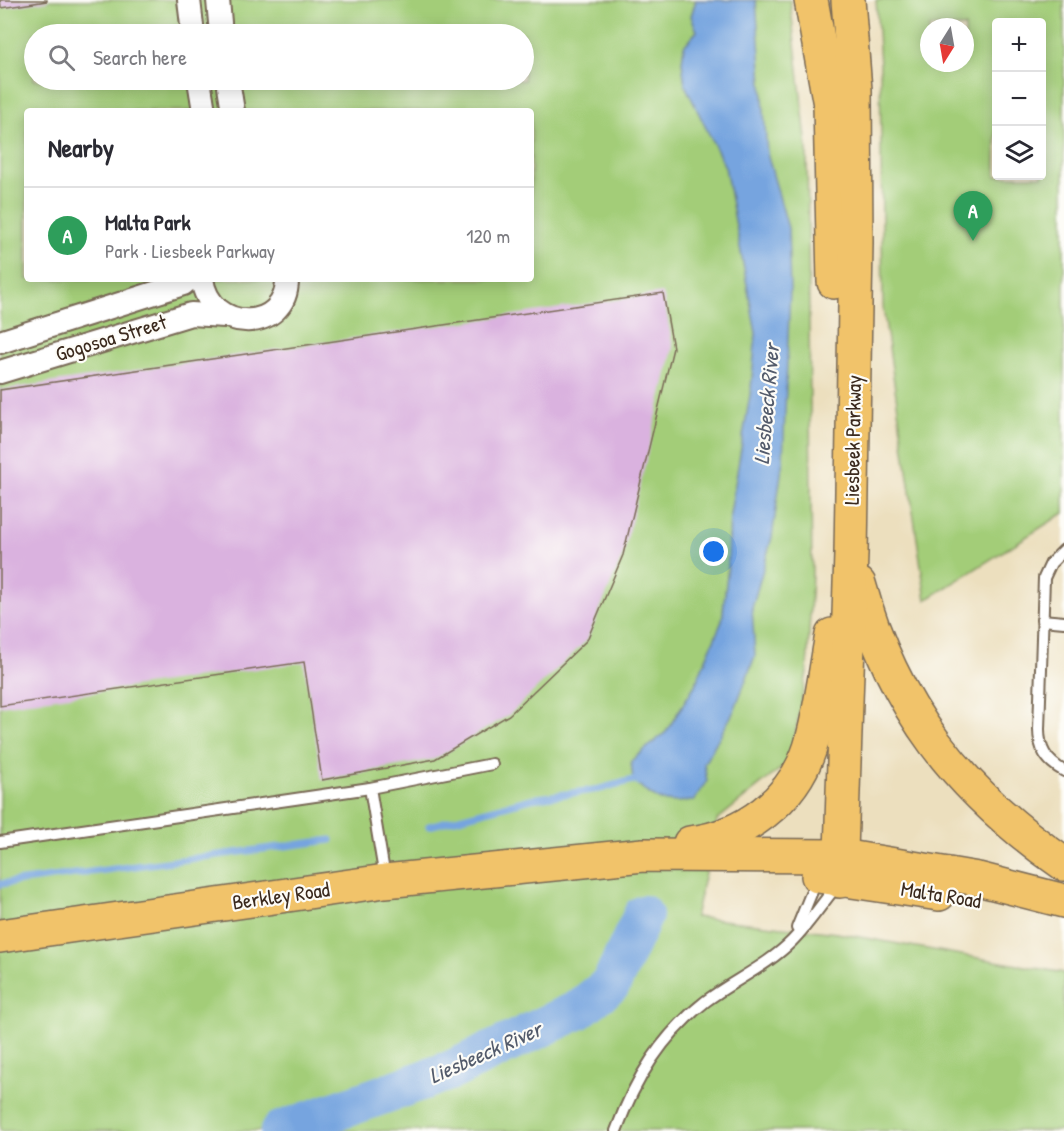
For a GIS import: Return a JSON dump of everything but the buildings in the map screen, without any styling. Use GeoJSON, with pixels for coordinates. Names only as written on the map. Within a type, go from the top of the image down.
{"type":"FeatureCollection","features":[{"type":"Feature","properties":{"kind":"main road","name":"Liesbeek Parkway"},"geometry":{"type":"LineString","coordinates":[[812,0],[830,105],[839,454],[832,635],[831,867]]}},
{"type":"Feature","properties":{"kind":"main road","name":"Liesbeek Parkway"},"geometry":{"type":"LineString","coordinates":[[831,867],[851,554],[856,162],[855,90],[848,0]]}},
{"type":"Feature","properties":{"kind":"main road"},"geometry":{"type":"LineString","coordinates":[[851,554],[877,639],[901,695],[939,751],[984,799],[1028,838],[1064,864]]}},
{"type":"Feature","properties":{"kind":"main road"},"geometry":{"type":"LineString","coordinates":[[643,855],[673,844],[716,838],[736,831],[771,807],[785,793],[810,749],[832,635]]}},
{"type":"Feature","properties":{"kind":"main road","name":"Berkley Road"},"geometry":{"type":"LineString","coordinates":[[0,936],[385,881],[643,855],[831,867]]}},
{"type":"Feature","properties":{"kind":"main road","name":"Berkley Road"},"geometry":{"type":"LineString","coordinates":[[564,863],[831,867]]}},
{"type":"Feature","properties":{"kind":"main road","name":"Malta Road"},"geometry":{"type":"LineString","coordinates":[[831,867],[978,879],[1064,901]]}},
{"type":"Feature","properties":{"kind":"main road","name":"Malta Road"},"geometry":{"type":"LineString","coordinates":[[831,867],[934,893],[1064,918]]}},
{"type":"Feature","properties":{"kind":"street"},"geometry":{"type":"LineString","coordinates":[[189,0],[192,24]]}},
{"type":"Feature","properties":{"kind":"street"},"geometry":{"type":"LineString","coordinates":[[218,0],[220,24]]}},
{"type":"Feature","properties":{"kind":"street"},"geometry":{"type":"LineString","coordinates":[[201,90],[204,108]]}},
{"type":"Feature","properties":{"kind":"street"},"geometry":{"type":"LineString","coordinates":[[230,90],[233,108]]}},
{"type":"Feature","properties":{"kind":"street","name":"Gogosoa Street"},"geometry":{"type":"LineString","coordinates":[[0,342],[185,282]]}},
{"type":"Feature","properties":{"kind":"street"},"geometry":{"type":"LineString","coordinates":[[203,282],[205,295],[213,307],[225,316]]}},
{"type":"Feature","properties":{"kind":"street","name":"Gogosoa Street"},"geometry":{"type":"LineString","coordinates":[[0,372],[191,314],[225,316],[239,321],[254,320],[266,316],[284,296],[286,282]]}},
{"type":"Feature","properties":{"kind":"lane"},"geometry":{"type":"LineString","coordinates":[[1064,550],[1051,563],[1044,578],[1039,741],[1050,762],[1064,771]]}},
{"type":"Feature","properties":{"kind":"lane"},"geometry":{"type":"LineString","coordinates":[[1042,620],[1064,622]]}},
{"type":"Feature","properties":{"kind":"lane"},"geometry":{"type":"LineString","coordinates":[[0,842],[370,788],[492,764]]}},
{"type":"Feature","properties":{"kind":"lane"},"geometry":{"type":"LineString","coordinates":[[370,788],[385,881]]}},
{"type":"Feature","properties":{"kind":"lane"},"geometry":{"type":"LineString","coordinates":[[616,1131],[634,1088],[664,1041],[706,1001],[773,957],[793,940],[831,867]]}},
{"type":"Feature","properties":{"kind":"lane"},"geometry":{"type":"LineString","coordinates":[[793,940],[831,867]]}},
{"type":"Feature","properties":{"kind":"green space"},"geometry":{"type":"Polygon","coordinates":[[[0,0],[790,0],[807,148],[812,574],[807,672],[790,761],[717,820],[695,917],[837,933],[1064,973],[1064,1131],[0,1131],[0,0]]]}},
{"type":"Feature","properties":{"kind":"green space"},"geometry":{"type":"Polygon","coordinates":[[[876,0],[1064,0],[1064,513],[926,600],[883,307],[880,65],[876,0]]]}},
{"type":"Feature","properties":{"kind":"water"},"geometry":{"type":"Polygon","coordinates":[[[696,0],[756,0],[767,153],[788,228],[790,290],[783,460],[772,537],[752,608],[755,656],[734,711],[704,764],[707,781],[694,801],[674,802],[654,797],[633,780],[631,761],[666,732],[695,685],[722,621],[728,565],[730,514],[751,389],[756,333],[725,167],[685,85],[682,62],[684,46],[697,31],[691,16],[696,0]]]}},
{"type":"Feature","properties":{"kind":"waterway"},"geometry":{"type":"LineString","coordinates":[[429,826],[531,799],[600,789],[633,780],[639,782]]}},
{"type":"Feature","properties":{"kind":"waterway"},"geometry":{"type":"LineString","coordinates":[[0,884],[331,840]]}},
{"type":"Feature","properties":{"kind":"waterway","name":"Liesbeeck River"},"geometry":{"type":"LineString","coordinates":[[280,1131],[452,1070],[578,1010],[611,984],[643,915]]}},
{"type":"Feature","properties":{"kind":"place","name":"Malta Park"},"geometry":{"type":"Point","coordinates":[973,241]}}]}
